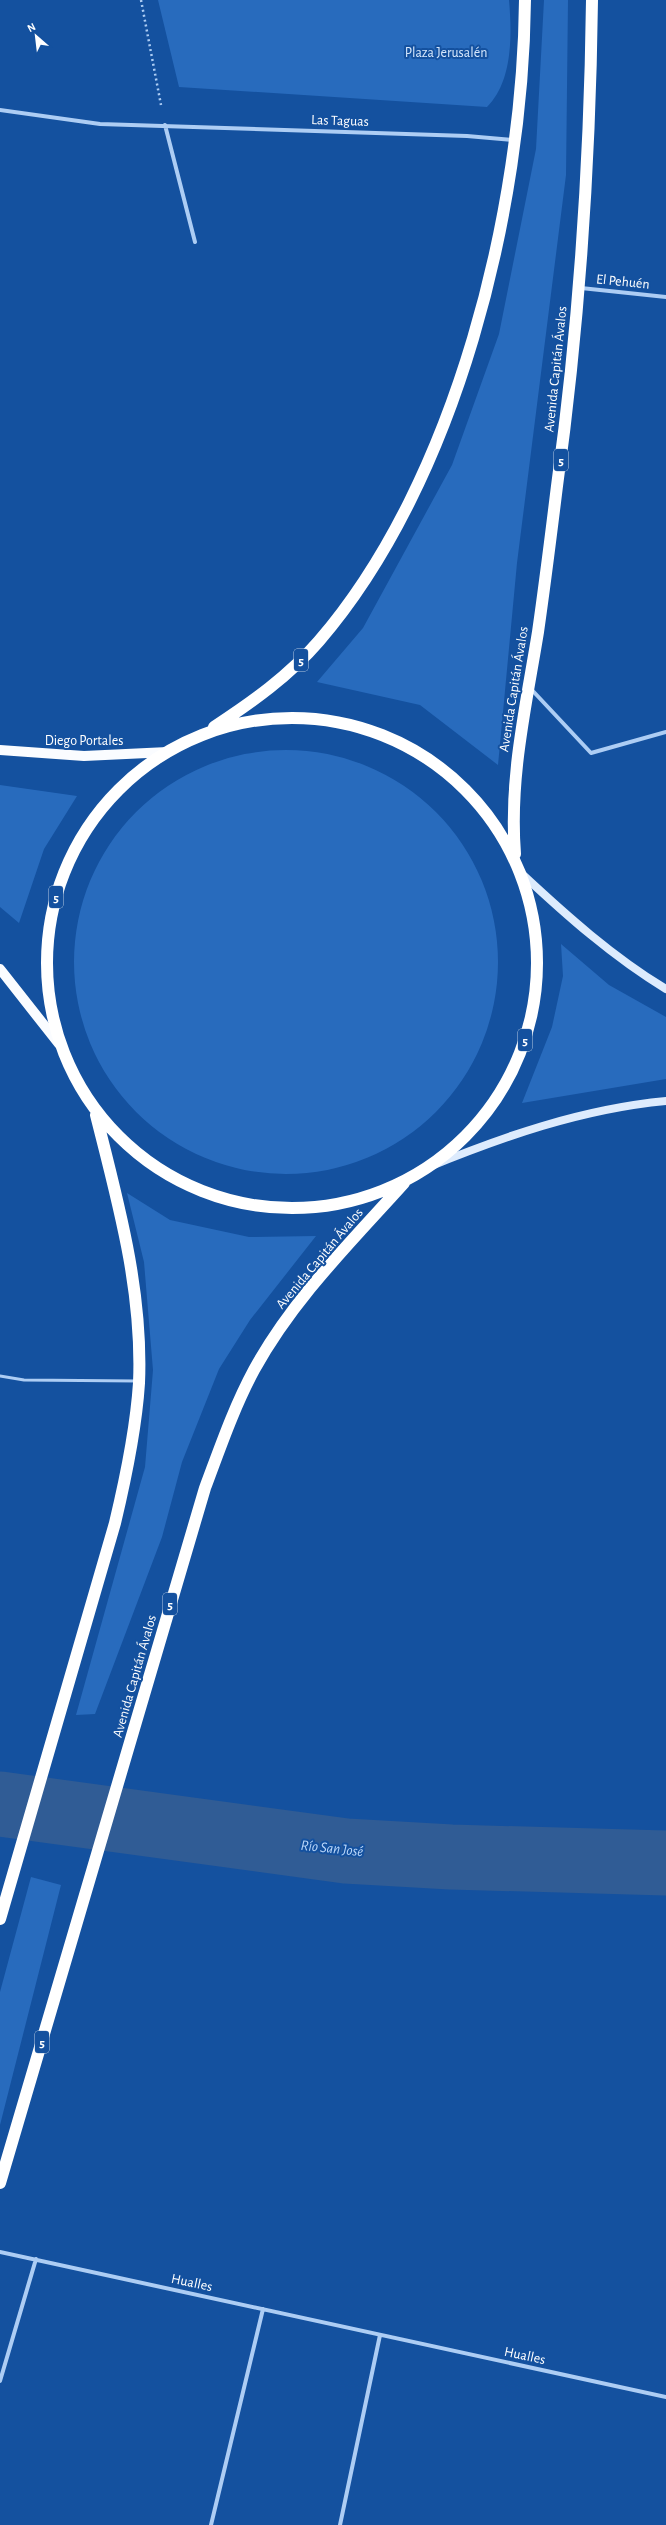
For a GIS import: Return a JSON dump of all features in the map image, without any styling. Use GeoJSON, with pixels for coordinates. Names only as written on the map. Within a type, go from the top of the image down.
{"type":"FeatureCollection","features":[{"type":"Feature","properties":{"kind":"highway","name":"5"},"geometry":{"type":"LineString","coordinates":[[0,1919],[116,1523],[132,1446],[139,1381],[136,1311],[132,1271],[116,1191],[95,1112],[75,1079],[59,1044],[52,1017],[46,962],[50,919],[62,878],[72,853],[104,806],[123,785],[168,752],[203,734],[279,681],[318,642],[357,593],[409,504],[442,428],[480,312],[498,236],[514,140],[521,80],[525,0]]}},
{"type":"Feature","properties":{"kind":"highway","name":"Avenida Capitán Ávalos"},"geometry":{"type":"LineString","coordinates":[[515,857],[513,826],[515,769],[538,631],[559,472],[578,287],[592,0]]}},
{"type":"Feature","properties":{"kind":"highway"},"geometry":{"type":"LineString","coordinates":[[203,734],[258,720],[286,718],[315,719],[370,730],[422,754],[466,788],[485,809],[515,857]]}},
{"type":"Feature","properties":{"kind":"highway","name":"5"},"geometry":{"type":"LineString","coordinates":[[407,1180],[424,1169],[461,1140],[496,1099],[513,1070],[526,1038],[534,1006],[538,973],[537,945],[531,905],[515,857]]}},
{"type":"Feature","properties":{"kind":"highway"},"geometry":{"type":"LineString","coordinates":[[95,1112],[116,1135],[139,1156],[165,1174],[215,1196],[254,1206],[286,1208],[325,1206],[378,1192],[407,1180]]}},
{"type":"Feature","properties":{"kind":"highway","name":"Avenida Capitán Ávalos"},"geometry":{"type":"LineString","coordinates":[[0,2183],[205,1488],[239,1402],[254,1370],[275,1335],[314,1282],[407,1180]]}},
{"type":"Feature","properties":{"kind":"main road","name":"Diego Portales"},"geometry":{"type":"LineString","coordinates":[[0,750],[84,756],[168,752]]}},
{"type":"Feature","properties":{"kind":"main road"},"geometry":{"type":"LineString","coordinates":[[521,873],[566,915],[615,954],[666,988]]}},
{"type":"Feature","properties":{"kind":"main road"},"geometry":{"type":"LineString","coordinates":[[0,969],[59,1044]]}},
{"type":"Feature","properties":{"kind":"main road"},"geometry":{"type":"LineString","coordinates":[[424,1169],[530,1128],[613,1109],[666,1101]]}},
{"type":"Feature","properties":{"kind":"street","name":"Las Taguas"},"geometry":{"type":"LineString","coordinates":[[0,110],[100,124],[467,136],[514,140]]}},
{"type":"Feature","properties":{"kind":"street"},"geometry":{"type":"LineString","coordinates":[[164,125],[195,242]]}},
{"type":"Feature","properties":{"kind":"street","name":"El Pehuén"},"geometry":{"type":"LineString","coordinates":[[578,287],[666,297]]}},
{"type":"Feature","properties":{"kind":"street"},"geometry":{"type":"LineString","coordinates":[[528,686],[591,753],[666,732]]}},
{"type":"Feature","properties":{"kind":"street","name":"Hualles"},"geometry":{"type":"LineString","coordinates":[[0,2252],[666,2397]]}},
{"type":"Feature","properties":{"kind":"street"},"geometry":{"type":"LineString","coordinates":[[0,2381],[36,2259]]}},
{"type":"Feature","properties":{"kind":"street"},"geometry":{"type":"LineString","coordinates":[[211,2525],[263,2309]]}},
{"type":"Feature","properties":{"kind":"street"},"geometry":{"type":"LineString","coordinates":[[340,2525],[380,2335]]}},
{"type":"Feature","properties":{"kind":"lane"},"geometry":{"type":"LineString","coordinates":[[0,1376],[24,1380],[139,1381]]}},
{"type":"Feature","properties":{"kind":"path"},"geometry":{"type":"LineString","coordinates":[[141,0],[164,125]]}},
{"type":"Feature","properties":{"kind":"green space","name":"Plaza Jerusalén"},"geometry":{"type":"Polygon","coordinates":[[[158,0],[509,0],[509,56],[502,84],[496,96],[487,107],[179,87],[158,0]]]}},
{"type":"Feature","properties":{"kind":"green space"},"geometry":{"type":"Polygon","coordinates":[[[544,0],[568,0],[566,175],[517,563],[498,765],[420,705],[317,682],[363,628],[452,465],[499,334],[536,149],[544,0]]]}},
{"type":"Feature","properties":{"kind":"green space"},"geometry":{"type":"Polygon","coordinates":[[[286,750],[327,754],[367,766],[404,786],[436,812],[462,844],[482,881],[494,921],[498,962],[494,1003],[482,1043],[462,1080],[436,1112],[404,1138],[367,1158],[327,1170],[286,1174],[245,1170],[205,1158],[168,1138],[136,1112],[110,1080],[90,1043],[78,1003],[74,962],[78,921],[90,881],[110,844],[136,812],[168,786],[205,766],[245,754],[286,750]]]}},
{"type":"Feature","properties":{"kind":"green space"},"geometry":{"type":"Polygon","coordinates":[[[0,785],[77,796],[44,849],[19,923],[0,907],[0,785]]]}},
{"type":"Feature","properties":{"kind":"green space"},"geometry":{"type":"Polygon","coordinates":[[[561,944],[609,985],[666,1017],[666,1079],[522,1103],[552,1027],[563,976],[561,944]]]}},
{"type":"Feature","properties":{"kind":"green space"},"geometry":{"type":"Polygon","coordinates":[[[127,1193],[170,1220],[249,1237],[316,1236],[250,1320],[219,1369],[182,1462],[162,1537],[95,1714],[76,1715],[145,1467],[153,1370],[144,1262],[127,1193]]]}},
{"type":"Feature","properties":{"kind":"green space"},"geometry":{"type":"Polygon","coordinates":[[[31,1877],[61,1885],[0,2125],[0,1992],[31,1877]]]}},
{"type":"Feature","properties":{"kind":"waterway","name":"Río San José"},"geometry":{"type":"LineString","coordinates":[[0,1804],[346,1851],[451,1857],[666,1863]]}}]}
